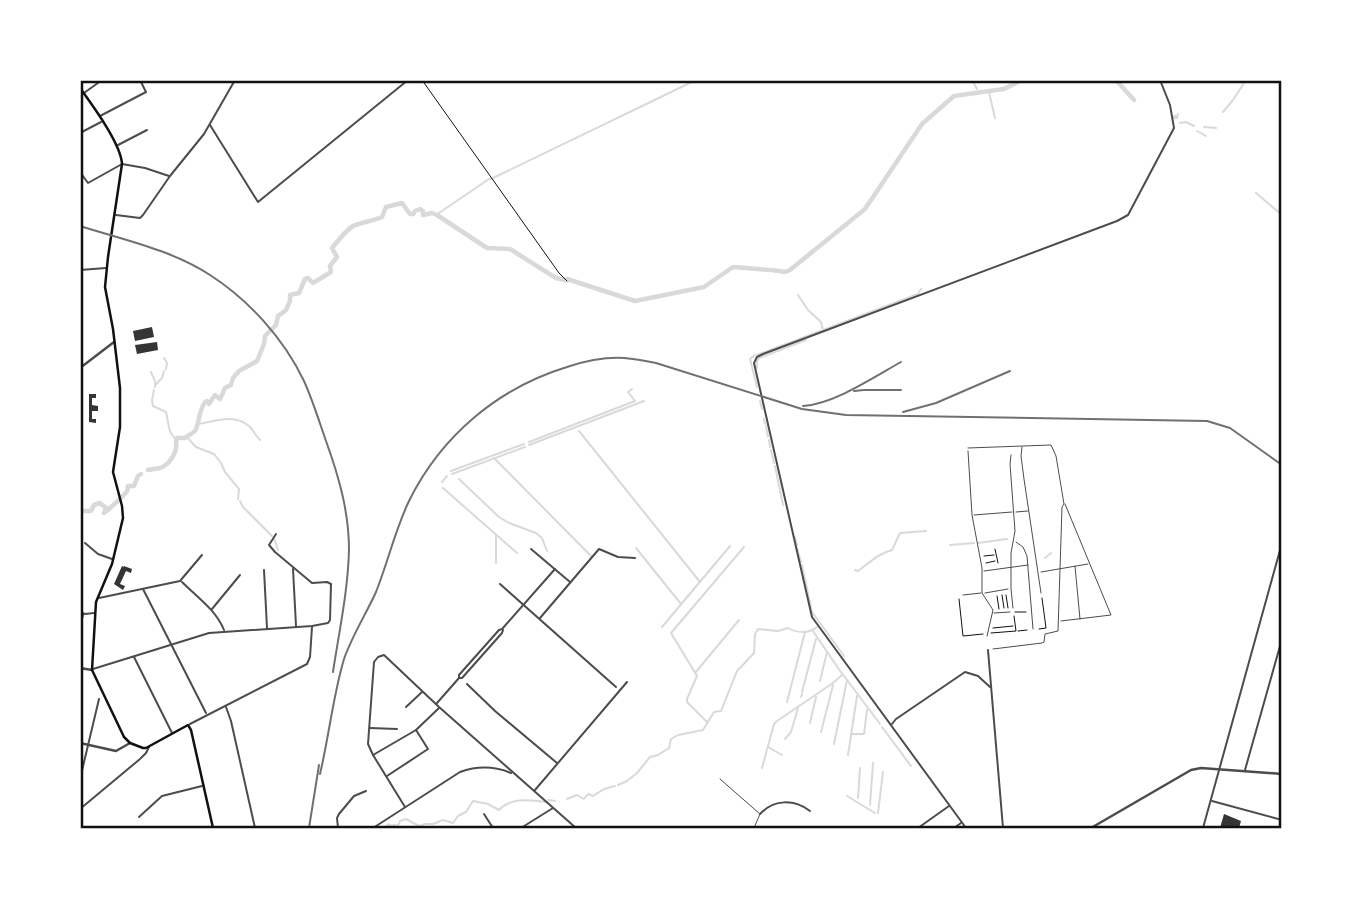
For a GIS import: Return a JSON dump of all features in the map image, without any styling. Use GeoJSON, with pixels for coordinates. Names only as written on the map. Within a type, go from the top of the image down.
{"type":"FeatureCollection","features":[{"type":"Feature","properties":{"kind":"main road"},"geometry":{"type":"LineString","coordinates":[[82,91],[117,146],[122,164],[107,268],[106,295],[115,342],[121,401],[113,470],[123,521],[113,559],[98,598],[92,670],[122,734],[130,743],[143,748],[188,725],[213,828]]}},
{"type":"Feature","properties":{"kind":"street"},"geometry":{"type":"LineString","coordinates":[[82,91],[103,80]]}},
{"type":"Feature","properties":{"kind":"street"},"geometry":{"type":"LineString","coordinates":[[99,117],[146,92],[140,80]]}},
{"type":"Feature","properties":{"kind":"street"},"geometry":{"type":"LineString","coordinates":[[114,215],[141,217],[210,125],[235,80]]}},
{"type":"Feature","properties":{"kind":"street"},"geometry":{"type":"LineString","coordinates":[[210,125],[258,202],[408,80]]}},
{"type":"Feature","properties":{"kind":"street"},"geometry":{"type":"LineString","coordinates":[[966,828],[812,617],[784,506],[754,367],[755,360],[759,356],[1128,215],[1174,128],[1170,105],[1160,80]]}},
{"type":"Feature","properties":{"kind":"street"},"geometry":{"type":"LineString","coordinates":[[80,133],[102,122]]}},
{"type":"Feature","properties":{"kind":"street"},"geometry":{"type":"LineString","coordinates":[[117,146],[147,130]]}},
{"type":"Feature","properties":{"kind":"street"},"geometry":{"type":"LineString","coordinates":[[80,172],[86,182],[90,183],[122,164],[170,176]]}},
{"type":"Feature","properties":{"kind":"street"},"geometry":{"type":"LineString","coordinates":[[80,270],[107,268]]}},
{"type":"Feature","properties":{"kind":"street"},"geometry":{"type":"LineString","coordinates":[[80,368],[115,342]]}},
{"type":"Feature","properties":{"kind":"street"},"geometry":{"type":"LineString","coordinates":[[80,668],[92,670],[209,633],[328,623],[331,584],[311,583],[275,552],[269,545],[276,534]]}},
{"type":"Feature","properties":{"kind":"street"},"geometry":{"type":"LineString","coordinates":[[85,543],[98,554],[113,559]]}},
{"type":"Feature","properties":{"kind":"street"},"geometry":{"type":"LineString","coordinates":[[1203,828],[1282,543]]}},
{"type":"Feature","properties":{"kind":"street"},"geometry":{"type":"LineString","coordinates":[[531,549],[571,583]]}},
{"type":"Feature","properties":{"kind":"street"},"geometry":{"type":"LineString","coordinates":[[540,619],[600,549],[618,557],[635,558]]}},
{"type":"Feature","properties":{"kind":"street"},"geometry":{"type":"LineString","coordinates":[[98,598],[181,581],[202,555]]}},
{"type":"Feature","properties":{"kind":"street"},"geometry":{"type":"LineString","coordinates":[[293,568],[296,627]]}},
{"type":"Feature","properties":{"kind":"street"},"geometry":{"type":"LineString","coordinates":[[436,704],[555,569]]}},
{"type":"Feature","properties":{"kind":"street"},"geometry":{"type":"LineString","coordinates":[[264,570],[267,629]]}},
{"type":"Feature","properties":{"kind":"street"},"geometry":{"type":"LineString","coordinates":[[211,610],[240,575]]}},
{"type":"Feature","properties":{"kind":"street"},"geometry":{"type":"LineString","coordinates":[[181,581],[211,610],[224,631]]}},
{"type":"Feature","properties":{"kind":"street"},"geometry":{"type":"LineString","coordinates":[[500,584],[616,687]]}},
{"type":"Feature","properties":{"kind":"street"},"geometry":{"type":"LineString","coordinates":[[143,589],[207,715]]}},
{"type":"Feature","properties":{"kind":"street"},"geometry":{"type":"LineString","coordinates":[[80,625],[82,613],[95,613]]}},
{"type":"Feature","properties":{"kind":"street"},"geometry":{"type":"LineString","coordinates":[[188,725],[307,664],[311,652],[312,626]]}},
{"type":"Feature","properties":{"kind":"street"},"geometry":{"type":"LineString","coordinates":[[459,678],[462,678],[502,633],[502,629]]}},
{"type":"Feature","properties":{"kind":"street"},"geometry":{"type":"LineString","coordinates":[[1244,771],[1282,639]]}},
{"type":"Feature","properties":{"kind":"street"},"geometry":{"type":"LineString","coordinates":[[481,650],[484,653]]}},
{"type":"Feature","properties":{"kind":"street"},"geometry":{"type":"LineString","coordinates":[[988,650],[1003,828]]}},
{"type":"Feature","properties":{"kind":"street"},"geometry":{"type":"LineString","coordinates":[[405,807],[373,755],[368,741],[374,662],[384,654],[439,707],[576,828]]}},
{"type":"Feature","properties":{"kind":"street"},"geometry":{"type":"LineString","coordinates":[[134,656],[172,733]]}},
{"type":"Feature","properties":{"kind":"street"},"geometry":{"type":"LineString","coordinates":[[891,725],[965,672],[978,676],[991,687]]}},
{"type":"Feature","properties":{"kind":"street"},"geometry":{"type":"LineString","coordinates":[[535,791],[627,682]]}},
{"type":"Feature","properties":{"kind":"street"},"geometry":{"type":"LineString","coordinates":[[467,684],[558,764]]}},
{"type":"Feature","properties":{"kind":"street"},"geometry":{"type":"LineString","coordinates":[[407,707],[423,691]]}},
{"type":"Feature","properties":{"kind":"street"},"geometry":{"type":"LineString","coordinates":[[80,779],[99,699]]}},
{"type":"Feature","properties":{"kind":"street"},"geometry":{"type":"LineString","coordinates":[[225,705],[255,828]]}},
{"type":"Feature","properties":{"kind":"street"},"geometry":{"type":"LineString","coordinates":[[373,755],[416,730],[439,707]]}},
{"type":"Feature","properties":{"kind":"street"},"geometry":{"type":"LineString","coordinates":[[369,728],[397,729]]}},
{"type":"Feature","properties":{"kind":"street"},"geometry":{"type":"LineString","coordinates":[[387,777],[428,749],[416,730]]}},
{"type":"Feature","properties":{"kind":"street"},"geometry":{"type":"LineString","coordinates":[[80,743],[116,751],[130,743]]}},
{"type":"Feature","properties":{"kind":"street"},"geometry":{"type":"LineString","coordinates":[[80,809],[147,753],[149,746]]}},
{"type":"Feature","properties":{"kind":"street"},"geometry":{"type":"LineString","coordinates":[[494,765],[498,760]]}},
{"type":"Feature","properties":{"kind":"street"},"geometry":{"type":"LineString","coordinates":[[373,828],[460,772],[494,765],[516,775]]}},
{"type":"Feature","properties":{"kind":"street"},"geometry":{"type":"LineString","coordinates":[[1091,828],[1191,770],[1202,768],[1282,774]]}},
{"type":"Feature","properties":{"kind":"street"},"geometry":{"type":"LineString","coordinates":[[139,817],[162,796],[203,786]]}},
{"type":"Feature","properties":{"kind":"street"},"geometry":{"type":"LineString","coordinates":[[338,828],[339,814],[354,796],[366,791]]}},
{"type":"Feature","properties":{"kind":"street"},"geometry":{"type":"LineString","coordinates":[[1211,800],[1282,820]]}},
{"type":"Feature","properties":{"kind":"street"},"geometry":{"type":"LineString","coordinates":[[760,814],[772,805],[788,802],[810,811]]}},
{"type":"Feature","properties":{"kind":"street"},"geometry":{"type":"LineString","coordinates":[[918,828],[949,806]]}},
{"type":"Feature","properties":{"kind":"street"},"geometry":{"type":"LineString","coordinates":[[520,828],[554,808]]}},
{"type":"Feature","properties":{"kind":"street"},"geometry":{"type":"LineString","coordinates":[[484,814],[493,828]]}},
{"type":"Feature","properties":{"kind":"street"},"geometry":{"type":"LineString","coordinates":[[954,828],[962,823]]}},
{"type":"Feature","properties":{"kind":"lane"},"geometry":{"type":"LineString","coordinates":[[987,635],[992,607],[982,593],[981,564],[972,514],[968,447],[1048,444],[1052,446],[1056,456],[1064,504],[1057,631],[1045,634],[1042,643],[993,649]]}},
{"type":"Feature","properties":{"kind":"lane"},"geometry":{"type":"LineString","coordinates":[[1022,446],[1028,511],[1041,593]]}},
{"type":"Feature","properties":{"kind":"lane"},"geometry":{"type":"LineString","coordinates":[[1011,455],[1014,541],[1010,567],[1013,608]]}},
{"type":"Feature","properties":{"kind":"lane"},"geometry":{"type":"LineString","coordinates":[[1059,621],[1111,615],[1064,504]]}},
{"type":"Feature","properties":{"kind":"lane"},"geometry":{"type":"LineString","coordinates":[[972,514],[1028,511]]}},
{"type":"Feature","properties":{"kind":"lane"},"geometry":{"type":"LineString","coordinates":[[1014,541],[1026,551],[1033,629]]}},
{"type":"Feature","properties":{"kind":"lane"},"geometry":{"type":"LineString","coordinates":[[1038,572],[1090,563]]}},
{"type":"Feature","properties":{"kind":"lane"},"geometry":{"type":"LineString","coordinates":[[981,571],[1028,565]]}},
{"type":"Feature","properties":{"kind":"lane"},"geometry":{"type":"LineString","coordinates":[[1075,566],[1080,619]]}},
{"type":"Feature","properties":{"kind":"lane"},"geometry":{"type":"LineString","coordinates":[[963,595],[1011,589]]}},
{"type":"Feature","properties":{"kind":"lane"},"geometry":{"type":"LineString","coordinates":[[992,614],[1009,612]]}},
{"type":"Feature","properties":{"kind":"lane"},"geometry":{"type":"LineString","coordinates":[[720,779],[760,814],[754,828]]}},
{"type":"Feature","properties":{"kind":"path"},"geometry":{"type":"LineString","coordinates":[[422,80],[566,281]]}},
{"type":"Feature","properties":{"kind":"path"},"geometry":{"type":"LineString","coordinates":[[995,550],[999,569]]}},
{"type":"Feature","properties":{"kind":"path"},"geometry":{"type":"LineString","coordinates":[[979,556],[996,554]]}},
{"type":"Feature","properties":{"kind":"path"},"geometry":{"type":"LineString","coordinates":[[981,564],[997,561]]}},
{"type":"Feature","properties":{"kind":"path"},"geometry":{"type":"LineString","coordinates":[[1000,613],[997,594],[1006,592],[1009,612]]}},
{"type":"Feature","properties":{"kind":"path"},"geometry":{"type":"LineString","coordinates":[[1002,593],[1004,612]]}},
{"type":"Feature","properties":{"kind":"path"},"geometry":{"type":"LineString","coordinates":[[1041,593],[1046,628]]}},
{"type":"Feature","properties":{"kind":"path"},"geometry":{"type":"LineString","coordinates":[[959,598],[963,636],[1016,631],[1014,616]]}},
{"type":"Feature","properties":{"kind":"path"},"geometry":{"type":"LineString","coordinates":[[1015,612],[1032,612]]}},
{"type":"Feature","properties":{"kind":"path"},"geometry":{"type":"LineString","coordinates":[[988,628],[1015,626]]}},
{"type":"Feature","properties":{"kind":"building"},"geometry":{"type":"Polygon","coordinates":[[[152,327],[154,337],[135,341],[133,331],[152,327]]]}},
{"type":"Feature","properties":{"kind":"building"},"geometry":{"type":"Polygon","coordinates":[[[157,342],[158,350],[137,354],[135,345],[157,342]]]}},
{"type":"Feature","properties":{"kind":"building"},"geometry":{"type":"Polygon","coordinates":[[[89,394],[96,394],[96,398],[92,398],[92,405],[98,406],[98,411],[92,411],[92,419],[96,419],[96,423],[89,422],[89,394]]]}},
{"type":"Feature","properties":{"kind":"building"},"geometry":{"type":"Polygon","coordinates":[[[122,566],[132,569],[131,573],[126,571],[120,584],[125,586],[123,590],[114,584],[122,566]]]}},
{"type":"Feature","properties":{"kind":"building"},"geometry":{"type":"Polygon","coordinates":[[[1224,814],[1241,821],[1239,828],[1220,828],[1224,814]]]}},
{"type":"Feature","properties":{"kind":"waterway"},"geometry":{"type":"LineString","coordinates":[[493,178],[696,80]]}},
{"type":"Feature","properties":{"kind":"waterway"},"geometry":{"type":"LineString","coordinates":[[972,80],[977,89]]}},
{"type":"Feature","properties":{"kind":"waterway"},"geometry":{"type":"LineString","coordinates":[[772,270],[790,270],[865,209],[922,124],[954,96],[1004,89],[1022,80]]}},
{"type":"Feature","properties":{"kind":"waterway"},"geometry":{"type":"LineString","coordinates":[[1116,80],[1134,100]]}},
{"type":"Feature","properties":{"kind":"waterway"},"geometry":{"type":"LineString","coordinates":[[1223,112],[1246,80]]}},
{"type":"Feature","properties":{"kind":"waterway"},"geometry":{"type":"LineString","coordinates":[[989,92],[995,118]]}},
{"type":"Feature","properties":{"kind":"waterway"},"geometry":{"type":"LineString","coordinates":[[1177,118],[1178,114]]}},
{"type":"Feature","properties":{"kind":"waterway"},"geometry":{"type":"LineString","coordinates":[[1180,123],[1186,122],[1194,126]]}},
{"type":"Feature","properties":{"kind":"waterway"},"geometry":{"type":"LineString","coordinates":[[1204,127],[1216,128]]}},
{"type":"Feature","properties":{"kind":"waterway"},"geometry":{"type":"LineString","coordinates":[[1197,131],[1206,136]]}},
{"type":"Feature","properties":{"kind":"waterway"},"geometry":{"type":"LineString","coordinates":[[436,215],[492,179]]}},
{"type":"Feature","properties":{"kind":"waterway"},"geometry":{"type":"LineString","coordinates":[[1256,193],[1282,215]]}},
{"type":"Feature","properties":{"kind":"waterway"},"geometry":{"type":"LineString","coordinates":[[148,470],[160,468],[167,463],[175,453],[177,438],[185,438],[195,431],[205,402],[209,404],[215,395],[220,399],[239,371],[257,361],[265,336],[276,325],[278,316],[286,310],[290,295],[299,293],[305,279],[308,278],[313,283],[331,272],[330,266],[337,257],[332,248],[342,236],[353,226],[382,217],[386,207],[402,203],[410,214],[420,209],[423,215],[437,215],[487,248],[510,249],[556,278],[565,280]]}},
{"type":"Feature","properties":{"kind":"waterway"},"geometry":{"type":"LineString","coordinates":[[567,279],[635,301],[704,287],[733,267],[769,270]]}},
{"type":"Feature","properties":{"kind":"waterway"},"geometry":{"type":"LineString","coordinates":[[757,355],[918,294],[921,289]]}},
{"type":"Feature","properties":{"kind":"waterway"},"geometry":{"type":"LineString","coordinates":[[798,295],[808,310],[821,322],[823,330]]}},
{"type":"Feature","properties":{"kind":"waterway"},"geometry":{"type":"LineString","coordinates":[[757,368],[759,358],[806,340]]}},
{"type":"Feature","properties":{"kind":"waterway"},"geometry":{"type":"LineString","coordinates":[[755,355],[750,359],[757,387]]}},
{"type":"Feature","properties":{"kind":"waterway"},"geometry":{"type":"LineString","coordinates":[[164,358],[166,369]]}},
{"type":"Feature","properties":{"kind":"waterway"},"geometry":{"type":"LineString","coordinates":[[155,385],[162,378],[164,371]]}},
{"type":"Feature","properties":{"kind":"waterway"},"geometry":{"type":"LineString","coordinates":[[151,372],[155,387]]}},
{"type":"Feature","properties":{"kind":"waterway"},"geometry":{"type":"LineString","coordinates":[[529,442],[635,401],[628,392],[632,389]]}},
{"type":"Feature","properties":{"kind":"waterway"},"geometry":{"type":"LineString","coordinates":[[154,390],[153,406],[166,412],[170,430],[176,439]]}},
{"type":"Feature","properties":{"kind":"waterway"},"geometry":{"type":"LineString","coordinates":[[529,445],[644,401]]}},
{"type":"Feature","properties":{"kind":"waterway"},"geometry":{"type":"LineString","coordinates":[[760,401],[762,409]]}},
{"type":"Feature","properties":{"kind":"waterway"},"geometry":{"type":"LineString","coordinates":[[198,424],[224,419],[237,420],[249,426],[260,440]]}},
{"type":"Feature","properties":{"kind":"waterway"},"geometry":{"type":"LineString","coordinates":[[764,419],[765,424]]}},
{"type":"Feature","properties":{"kind":"waterway"},"geometry":{"type":"LineString","coordinates":[[766,426],[768,437]]}},
{"type":"Feature","properties":{"kind":"waterway"},"geometry":{"type":"LineString","coordinates":[[579,431],[700,582]]}},
{"type":"Feature","properties":{"kind":"waterway"},"geometry":{"type":"LineString","coordinates":[[186,436],[196,447],[214,454],[239,489],[238,499]]}},
{"type":"Feature","properties":{"kind":"waterway"},"geometry":{"type":"LineString","coordinates":[[769,440],[770,447]]}},
{"type":"Feature","properties":{"kind":"waterway"},"geometry":{"type":"LineString","coordinates":[[451,471],[524,444]]}},
{"type":"Feature","properties":{"kind":"waterway"},"geometry":{"type":"LineString","coordinates":[[452,474],[525,447]]}},
{"type":"Feature","properties":{"kind":"waterway"},"geometry":{"type":"LineString","coordinates":[[771,450],[774,463]]}},
{"type":"Feature","properties":{"kind":"waterway"},"geometry":{"type":"LineString","coordinates":[[494,458],[591,556]]}},
{"type":"Feature","properties":{"kind":"waterway"},"geometry":{"type":"LineString","coordinates":[[775,466],[783,505]]}},
{"type":"Feature","properties":{"kind":"waterway"},"geometry":{"type":"LineString","coordinates":[[80,511],[91,511],[94,505],[100,503],[106,508],[104,513],[126,493],[128,486],[134,486],[141,474]]}},
{"type":"Feature","properties":{"kind":"waterway"},"geometry":{"type":"LineString","coordinates":[[442,482],[447,476]]}},
{"type":"Feature","properties":{"kind":"waterway"},"geometry":{"type":"LineString","coordinates":[[459,479],[499,517],[536,533],[542,538],[547,551]]}},
{"type":"Feature","properties":{"kind":"waterway"},"geometry":{"type":"LineString","coordinates":[[443,488],[517,553]]}},
{"type":"Feature","properties":{"kind":"waterway"},"geometry":{"type":"LineString","coordinates":[[240,501],[272,536]]}},
{"type":"Feature","properties":{"kind":"waterway"},"geometry":{"type":"LineString","coordinates":[[855,570],[858,571],[878,556],[892,550],[900,533],[926,531]]}},
{"type":"Feature","properties":{"kind":"waterway"},"geometry":{"type":"LineString","coordinates":[[496,536],[496,563]]}},
{"type":"Feature","properties":{"kind":"waterway"},"geometry":{"type":"LineString","coordinates":[[795,537],[797,545]]}},
{"type":"Feature","properties":{"kind":"waterway"},"geometry":{"type":"LineString","coordinates":[[274,538],[278,550]]}},
{"type":"Feature","properties":{"kind":"waterway"},"geometry":{"type":"LineString","coordinates":[[978,543],[1007,539]]}},
{"type":"Feature","properties":{"kind":"waterway"},"geometry":{"type":"LineString","coordinates":[[950,545],[974,543]]}},
{"type":"Feature","properties":{"kind":"waterway"},"geometry":{"type":"LineString","coordinates":[[662,627],[730,546]]}},
{"type":"Feature","properties":{"kind":"waterway"},"geometry":{"type":"LineString","coordinates":[[707,722],[687,702],[697,676],[671,633],[744,547]]}},
{"type":"Feature","properties":{"kind":"waterway"},"geometry":{"type":"LineString","coordinates":[[636,548],[681,604]]}},
{"type":"Feature","properties":{"kind":"waterway"},"geometry":{"type":"LineString","coordinates":[[797,548],[801,562]]}},
{"type":"Feature","properties":{"kind":"waterway"},"geometry":{"type":"LineString","coordinates":[[1045,558],[1051,553]]}},
{"type":"Feature","properties":{"kind":"waterway"},"geometry":{"type":"LineString","coordinates":[[802,565],[812,612],[844,656]]}},
{"type":"Feature","properties":{"kind":"waterway"},"geometry":{"type":"LineString","coordinates":[[695,673],[739,620]]}},
{"type":"Feature","properties":{"kind":"waterway"},"geometry":{"type":"LineString","coordinates":[[618,785],[637,773],[650,757],[669,748],[671,739],[703,730],[714,712],[721,711],[737,671],[754,653],[755,634],[758,629],[778,631],[788,628],[802,632],[817,627]]}},
{"type":"Feature","properties":{"kind":"waterway"},"geometry":{"type":"LineString","coordinates":[[813,631],[880,724]]}},
{"type":"Feature","properties":{"kind":"waterway"},"geometry":{"type":"LineString","coordinates":[[787,702],[805,632]]}},
{"type":"Feature","properties":{"kind":"waterway"},"geometry":{"type":"LineString","coordinates":[[802,692],[816,639]]}},
{"type":"Feature","properties":{"kind":"waterway"},"geometry":{"type":"LineString","coordinates":[[820,681],[827,652]]}},
{"type":"Feature","properties":{"kind":"waterway"},"geometry":{"type":"LineString","coordinates":[[762,768],[774,724],[842,675]]}},
{"type":"Feature","properties":{"kind":"waterway"},"geometry":{"type":"LineString","coordinates":[[834,744],[847,680]]}},
{"type":"Feature","properties":{"kind":"waterway"},"geometry":{"type":"LineString","coordinates":[[821,732],[833,685]]}},
{"type":"Feature","properties":{"kind":"waterway"},"geometry":{"type":"LineString","coordinates":[[848,755],[857,696]]}},
{"type":"Feature","properties":{"kind":"waterway"},"geometry":{"type":"LineString","coordinates":[[810,723],[816,697]]}},
{"type":"Feature","properties":{"kind":"waterway"},"geometry":{"type":"LineString","coordinates":[[785,739],[791,732],[798,708]]}},
{"type":"Feature","properties":{"kind":"waterway"},"geometry":{"type":"LineString","coordinates":[[852,734],[864,734],[867,710]]}},
{"type":"Feature","properties":{"kind":"waterway"},"geometry":{"type":"LineString","coordinates":[[882,727],[911,766]]}},
{"type":"Feature","properties":{"kind":"waterway"},"geometry":{"type":"LineString","coordinates":[[768,747],[782,755]]}},
{"type":"Feature","properties":{"kind":"waterway"},"geometry":{"type":"LineString","coordinates":[[870,805],[873,763]]}},
{"type":"Feature","properties":{"kind":"waterway"},"geometry":{"type":"LineString","coordinates":[[858,798],[860,768]]}},
{"type":"Feature","properties":{"kind":"waterway"},"geometry":{"type":"LineString","coordinates":[[878,813],[883,772]]}},
{"type":"Feature","properties":{"kind":"waterway"},"geometry":{"type":"LineString","coordinates":[[567,799],[577,795],[584,799],[588,794],[593,796],[615,786]]}},
{"type":"Feature","properties":{"kind":"waterway"},"geometry":{"type":"LineString","coordinates":[[847,796],[875,813]]}},
{"type":"Feature","properties":{"kind":"waterway"},"geometry":{"type":"LineString","coordinates":[[548,800],[555,801]]}},
{"type":"Feature","properties":{"kind":"waterway"},"geometry":{"type":"LineString","coordinates":[[384,828],[389,824],[396,826],[406,819],[419,826],[443,820],[453,823],[458,816],[466,812],[473,801],[499,810],[515,801],[546,802]]}},
{"type":"Feature","properties":{"kind":"railway"},"geometry":{"type":"LineString","coordinates":[[80,226],[164,252],[210,275],[252,308],[296,365],[331,454],[347,522],[347,581],[333,672]]}},
{"type":"Feature","properties":{"kind":"railway"},"geometry":{"type":"LineString","coordinates":[[320,774],[344,659],[376,592],[404,512],[422,477],[455,436],[495,401],[542,376],[567,367],[610,358],[656,363],[802,409],[846,415],[1207,421],[1230,428],[1282,465]]}},
{"type":"Feature","properties":{"kind":"railway"},"geometry":{"type":"LineString","coordinates":[[803,406],[841,395],[901,362]]}},
{"type":"Feature","properties":{"kind":"railway"},"geometry":{"type":"LineString","coordinates":[[903,412],[936,403],[1010,371]]}},
{"type":"Feature","properties":{"kind":"railway"},"geometry":{"type":"LineString","coordinates":[[854,391],[901,390]]}},
{"type":"Feature","properties":{"kind":"railway"},"geometry":{"type":"LineString","coordinates":[[309,828],[319,765]]}}]}
